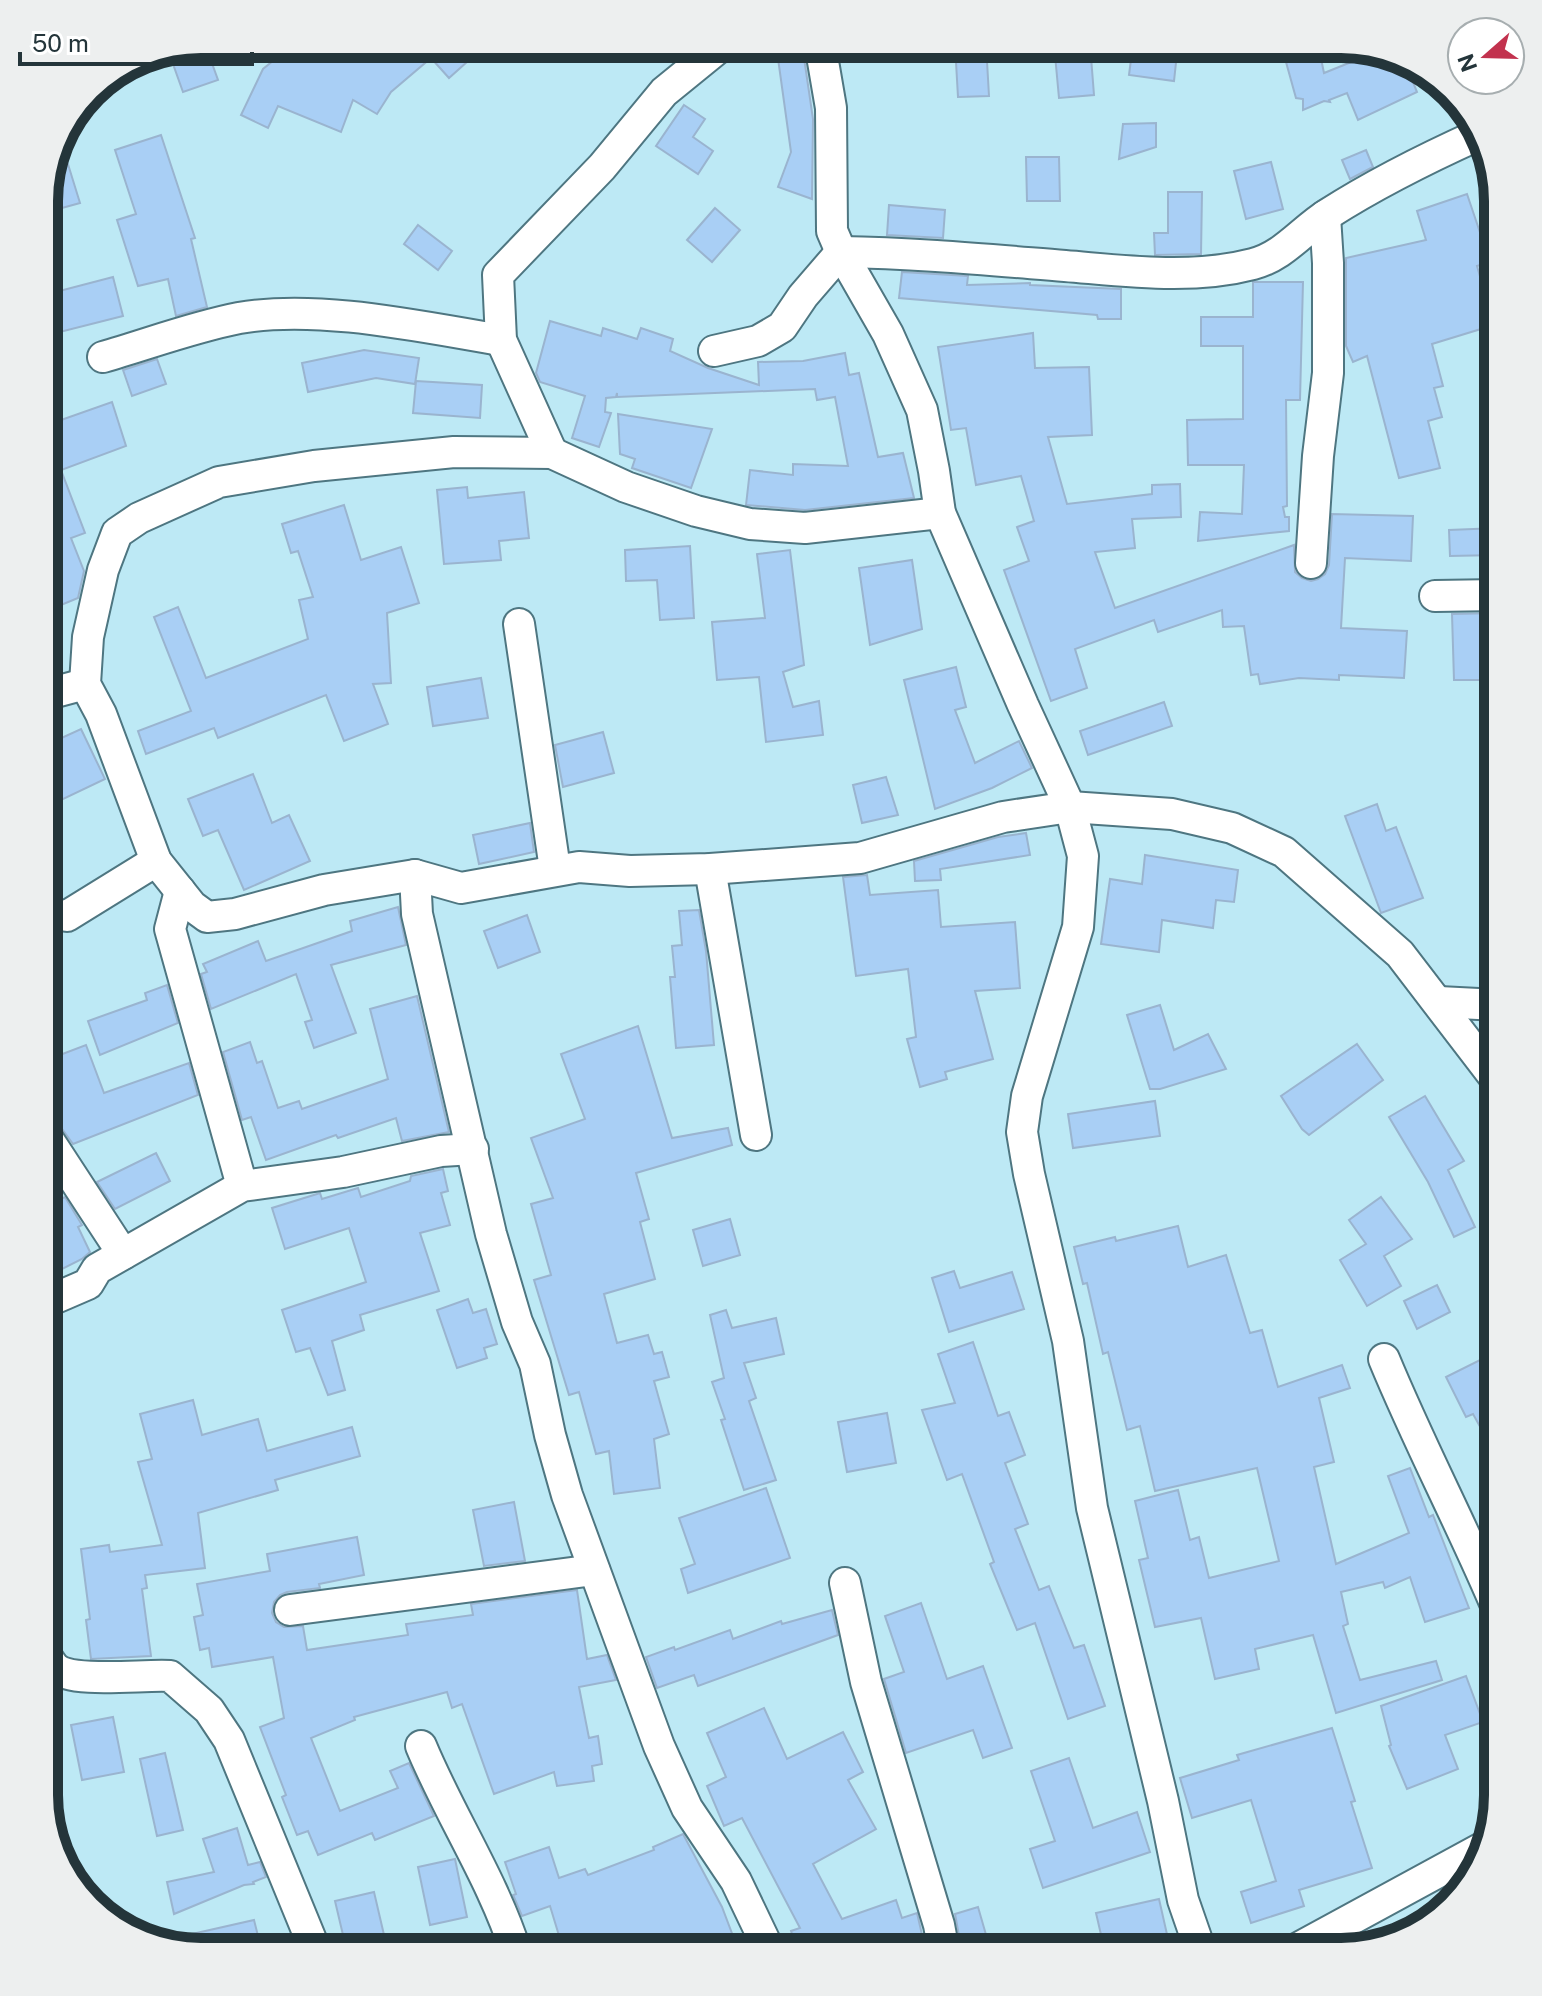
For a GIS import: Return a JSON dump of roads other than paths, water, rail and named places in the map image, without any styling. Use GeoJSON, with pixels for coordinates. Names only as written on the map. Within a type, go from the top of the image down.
{"type":"FeatureCollection","features":[{"type":"Feature","properties":{"kind":"street"},"geometry":{"type":"LineString","coordinates":[[552,453],[501,340],[498,275],[602,167],[664,92],[706,58]]}},
{"type":"Feature","properties":{"kind":"street"},"geometry":{"type":"LineString","coordinates":[[822,58],[831,108],[832,231],[888,334],[922,410],[940,513],[1070,807],[1083,856],[1078,927],[1034,1070],[1022,1132],[1068,1341],[1092,1508],[1163,1801],[1183,1900],[1196,1938]]}},
{"type":"Feature","properties":{"kind":"street"},"geometry":{"type":"LineString","coordinates":[[841,252],[903,253],[1134,272],[1208,272],[1254,264],[1279,254],[1325,216],[1431,156],[1469,139]]}},
{"type":"Feature","properties":{"kind":"street"},"geometry":{"type":"LineString","coordinates":[[1311,563],[1318,456],[1328,373],[1325,216]]}},
{"type":"Feature","properties":{"kind":"street"},"geometry":{"type":"LineString","coordinates":[[714,351],[758,341],[782,327],[803,296],[841,252]]}},
{"type":"Feature","properties":{"kind":"street"},"geometry":{"type":"LineString","coordinates":[[103,357],[239,318],[289,313],[391,322],[501,340]]}},
{"type":"Feature","properties":{"kind":"street"},"geometry":{"type":"LineString","coordinates":[[940,513],[805,528],[750,524],[696,511],[626,487],[552,453],[454,452],[314,466],[219,482],[150,513],[117,533],[103,570],[88,637],[85,684],[101,714],[156,861],[192,906],[207,917],[235,914],[324,890],[415,875],[461,888],[579,867],[630,871],[710,869],[860,858],[1003,817],[1070,807],[1172,814],[1232,828],[1284,852],[1400,954],[1484,1063]]}},
{"type":"Feature","properties":{"kind":"street"},"geometry":{"type":"LineString","coordinates":[[1435,596],[1484,595]]}},
{"type":"Feature","properties":{"kind":"street"},"geometry":{"type":"LineString","coordinates":[[519,624],[555,869]]}},
{"type":"Feature","properties":{"kind":"street"},"geometry":{"type":"LineString","coordinates":[[58,691],[85,684]]}},
{"type":"Feature","properties":{"kind":"street"},"geometry":{"type":"LineString","coordinates":[[58,915],[67,916],[156,861]]}},
{"type":"Feature","properties":{"kind":"street"},"geometry":{"type":"LineString","coordinates":[[710,869],[756,1135]]}},
{"type":"Feature","properties":{"kind":"street"},"geometry":{"type":"LineString","coordinates":[[415,875],[417,914],[491,1234],[517,1322],[535,1364],[567,1495],[659,1746],[687,1808],[736,1881],[763,1938]]}},
{"type":"Feature","properties":{"kind":"street"},"geometry":{"type":"LineString","coordinates":[[180,891],[170,929],[242,1186]]}},
{"type":"Feature","properties":{"kind":"street"},"geometry":{"type":"LineString","coordinates":[[1439,1002],[1484,1004]]}},
{"type":"Feature","properties":{"kind":"street"},"geometry":{"type":"LineString","coordinates":[[58,1297],[88,1284],[97,1269],[242,1186],[343,1172],[441,1151],[473,1149]]}},
{"type":"Feature","properties":{"kind":"street"},"geometry":{"type":"LineString","coordinates":[[58,1154],[123,1254]]}},
{"type":"Feature","properties":{"kind":"street"},"geometry":{"type":"LineString","coordinates":[[1384,1359],[1484,1578]]}},
{"type":"Feature","properties":{"kind":"street"},"geometry":{"type":"LineString","coordinates":[[290,1610],[594,1570]]}},
{"type":"Feature","properties":{"kind":"street"},"geometry":{"type":"LineString","coordinates":[[845,1583],[866,1682],[941,1938]]}},
{"type":"Feature","properties":{"kind":"street"},"geometry":{"type":"LineString","coordinates":[[58,1670],[85,1677],[170,1676],[209,1710],[229,1740],[310,1938]]}},
{"type":"Feature","properties":{"kind":"street"},"geometry":{"type":"LineString","coordinates":[[421,1746],[442,1798],[511,1938]]}},
{"type":"Feature","properties":{"kind":"street"},"geometry":{"type":"LineString","coordinates":[[1317,1938],[1471,1854]]}}]}
